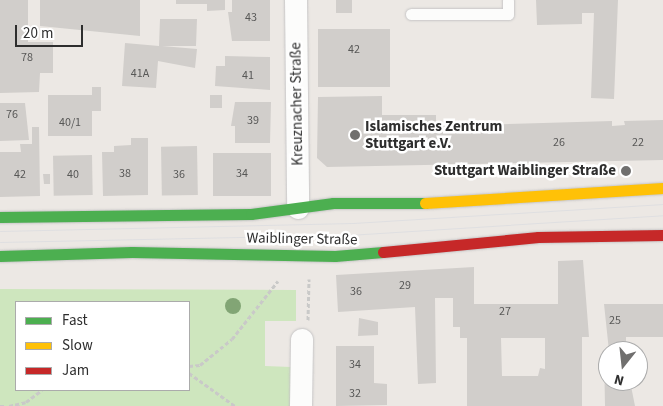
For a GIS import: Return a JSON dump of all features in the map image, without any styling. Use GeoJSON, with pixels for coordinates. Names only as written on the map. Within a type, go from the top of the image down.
{"type":"FeatureCollection","features":[{"type":"Feature","properties":{"kind":"main road","name":"Waiblinger Straße"},"geometry":{"type":"LineString","coordinates":[[0,217],[251,214],[298,208],[663,188]]}},
{"type":"Feature","properties":{"kind":"main road","name":"Waiblinger Straße"},"geometry":{"type":"LineString","coordinates":[[0,256],[364,255],[538,237],[663,235]]}},
{"type":"Feature","properties":{"kind":"street","name":"Kreuznacher Straße"},"geometry":{"type":"LineString","coordinates":[[296,0],[298,208]]}},
{"type":"Feature","properties":{"kind":"street"},"geometry":{"type":"LineString","coordinates":[[301,406],[302,340]]}},
{"type":"Feature","properties":{"kind":"lane"},"geometry":{"type":"LineString","coordinates":[[411,14],[508,14],[508,0]]}},
{"type":"Feature","properties":{"kind":"path"},"geometry":{"type":"LineString","coordinates":[[302,340],[309,318],[309,255]]}},
{"type":"Feature","properties":{"kind":"path"},"geometry":{"type":"LineString","coordinates":[[190,366],[200,365],[232,339],[278,281]]}},
{"type":"Feature","properties":{"kind":"path"},"geometry":{"type":"LineString","coordinates":[[190,374],[235,406]]}},
{"type":"Feature","properties":{"kind":"path"},"geometry":{"type":"LineString","coordinates":[[10,406],[26,402],[41,391]]}},
{"type":"Feature","properties":{"kind":"green space"},"geometry":{"type":"Polygon","coordinates":[[[0,289],[296,290],[296,321],[265,321],[265,366],[291,367],[290,406],[0,406],[0,289]]]}},
{"type":"Feature","properties":{"kind":"building"},"geometry":{"type":"Polygon","coordinates":[[[0,0],[28,0],[28,42],[53,42],[53,73],[40,73],[39,92],[0,93],[0,0]]]}},
{"type":"Feature","properties":{"kind":"building"},"geometry":{"type":"Polygon","coordinates":[[[40,0],[140,0],[140,36],[40,26],[40,0]]]}},
{"type":"Feature","properties":{"kind":"building"},"geometry":{"type":"Polygon","coordinates":[[[176,0],[225,0],[225,10],[207,11],[207,4],[176,4],[176,0]]]}},
{"type":"Feature","properties":{"kind":"building"},"geometry":{"type":"Polygon","coordinates":[[[232,0],[270,0],[270,41],[232,41],[228,12],[232,12],[232,0]]]}},
{"type":"Feature","properties":{"kind":"building"},"geometry":{"type":"Polygon","coordinates":[[[336,0],[352,0],[352,13],[336,13],[336,0]]]}},
{"type":"Feature","properties":{"kind":"building"},"geometry":{"type":"Polygon","coordinates":[[[536,0],[618,0],[614,99],[591,98],[594,13],[582,13],[582,24],[537,25],[536,0]]]}},
{"type":"Feature","properties":{"kind":"building"},"geometry":{"type":"Polygon","coordinates":[[[160,19],[197,19],[196,46],[162,46],[197,49],[195,68],[158,61],[156,88],[122,86],[125,43],[159,46],[160,19]]]}},
{"type":"Feature","properties":{"kind":"building"},"geometry":{"type":"Polygon","coordinates":[[[318,29],[390,29],[390,87],[318,87],[318,29]]]}},
{"type":"Feature","properties":{"kind":"building"},"geometry":{"type":"Polygon","coordinates":[[[225,56],[270,57],[270,90],[215,86],[216,66],[225,66],[225,56]]]}},
{"type":"Feature","properties":{"kind":"building"},"geometry":{"type":"Polygon","coordinates":[[[92,87],[101,87],[101,111],[92,111],[92,136],[48,136],[48,95],[92,95],[92,87]]]}},
{"type":"Feature","properties":{"kind":"building"},"geometry":{"type":"Polygon","coordinates":[[[210,95],[222,95],[222,108],[210,108],[210,95]]]}},
{"type":"Feature","properties":{"kind":"building"},"geometry":{"type":"Polygon","coordinates":[[[382,96],[382,115],[436,115],[436,126],[612,121],[612,126],[625,125],[624,121],[663,120],[663,160],[327,167],[317,158],[318,97],[382,96]]]}},
{"type":"Feature","properties":{"kind":"building"},"geometry":{"type":"Polygon","coordinates":[[[235,102],[271,102],[270,143],[235,143],[235,126],[231,126],[235,102]]]}},
{"type":"Feature","properties":{"kind":"building"},"geometry":{"type":"Polygon","coordinates":[[[0,103],[25,103],[29,140],[0,141],[0,103]]]}},
{"type":"Feature","properties":{"kind":"building"},"geometry":{"type":"Polygon","coordinates":[[[32,127],[39,127],[40,196],[0,197],[0,152],[21,152],[20,144],[32,144],[32,127]]]}},
{"type":"Feature","properties":{"kind":"building"},"geometry":{"type":"Polygon","coordinates":[[[131,138],[148,138],[148,195],[103,196],[102,152],[114,152],[114,146],[131,145],[131,138]]]}},
{"type":"Feature","properties":{"kind":"building"},"geometry":{"type":"Polygon","coordinates":[[[197,146],[198,195],[162,196],[161,147],[197,146]]]}},
{"type":"Feature","properties":{"kind":"building"},"geometry":{"type":"Polygon","coordinates":[[[213,153],[271,153],[271,196],[213,196],[213,153]]]}},
{"type":"Feature","properties":{"kind":"building"},"geometry":{"type":"Polygon","coordinates":[[[92,155],[93,195],[54,196],[53,156],[92,155]]]}},
{"type":"Feature","properties":{"kind":"building"},"geometry":{"type":"Polygon","coordinates":[[[43,174],[50,174],[50,184],[44,184],[43,174]]]}},
{"type":"Feature","properties":{"kind":"building"},"geometry":{"type":"Polygon","coordinates":[[[583,260],[589,337],[582,337],[582,406],[467,406],[467,338],[460,338],[460,327],[453,327],[453,298],[435,298],[436,383],[418,384],[415,307],[338,312],[336,275],[474,267],[474,304],[558,304],[558,261],[583,260]],[[501,338],[502,376],[538,376],[540,368],[545,369],[545,338],[501,338]]]}},
{"type":"Feature","properties":{"kind":"building"},"geometry":{"type":"Polygon","coordinates":[[[604,304],[663,304],[663,337],[626,337],[626,341],[608,341],[604,304]]]}},
{"type":"Feature","properties":{"kind":"building"},"geometry":{"type":"Polygon","coordinates":[[[359,318],[378,322],[378,335],[358,336],[359,318]]]}},
{"type":"Feature","properties":{"kind":"building"},"geometry":{"type":"Polygon","coordinates":[[[336,346],[374,346],[374,383],[387,384],[387,405],[336,406],[336,346]]]}},
{"type":"Feature","properties":{"kind":"building"},"geometry":{"type":"Polygon","coordinates":[[[605,391],[632,391],[635,406],[605,406],[605,391]]]}},
{"type":"Feature","properties":{"kind":"tram line"},"geometry":{"type":"LineString","coordinates":[[0,231],[353,223],[663,204]]}},
{"type":"Feature","properties":{"kind":"tram line"},"geometry":{"type":"LineString","coordinates":[[0,242],[348,235],[663,215]]}},
{"type":"Feature","properties":{"kind":"traffic: fast"},"geometry":{"type":"LineString","coordinates":[[0,217],[251,214],[333,203],[425,203]]}},
{"type":"Feature","properties":{"kind":"traffic: fast"},"geometry":{"type":"LineString","coordinates":[[0,256],[132,252],[335,256],[383,252]]}},
{"type":"Feature","properties":{"kind":"traffic: slow"},"geometry":{"type":"LineString","coordinates":[[425,203],[663,188]]}},
{"type":"Feature","properties":{"kind":"traffic: jam"},"geometry":{"type":"LineString","coordinates":[[383,252],[538,237],[663,235]]}},
{"type":"Feature","properties":{"kind":"place","name":"Islamisches Zentrum Stuttgart e.V."},"geometry":{"type":"Point","coordinates":[355,135]}},
{"type":"Feature","properties":{"kind":"place","name":"Stuttgart Waiblinger Straße"},"geometry":{"type":"Point","coordinates":[626,171]}}]}
